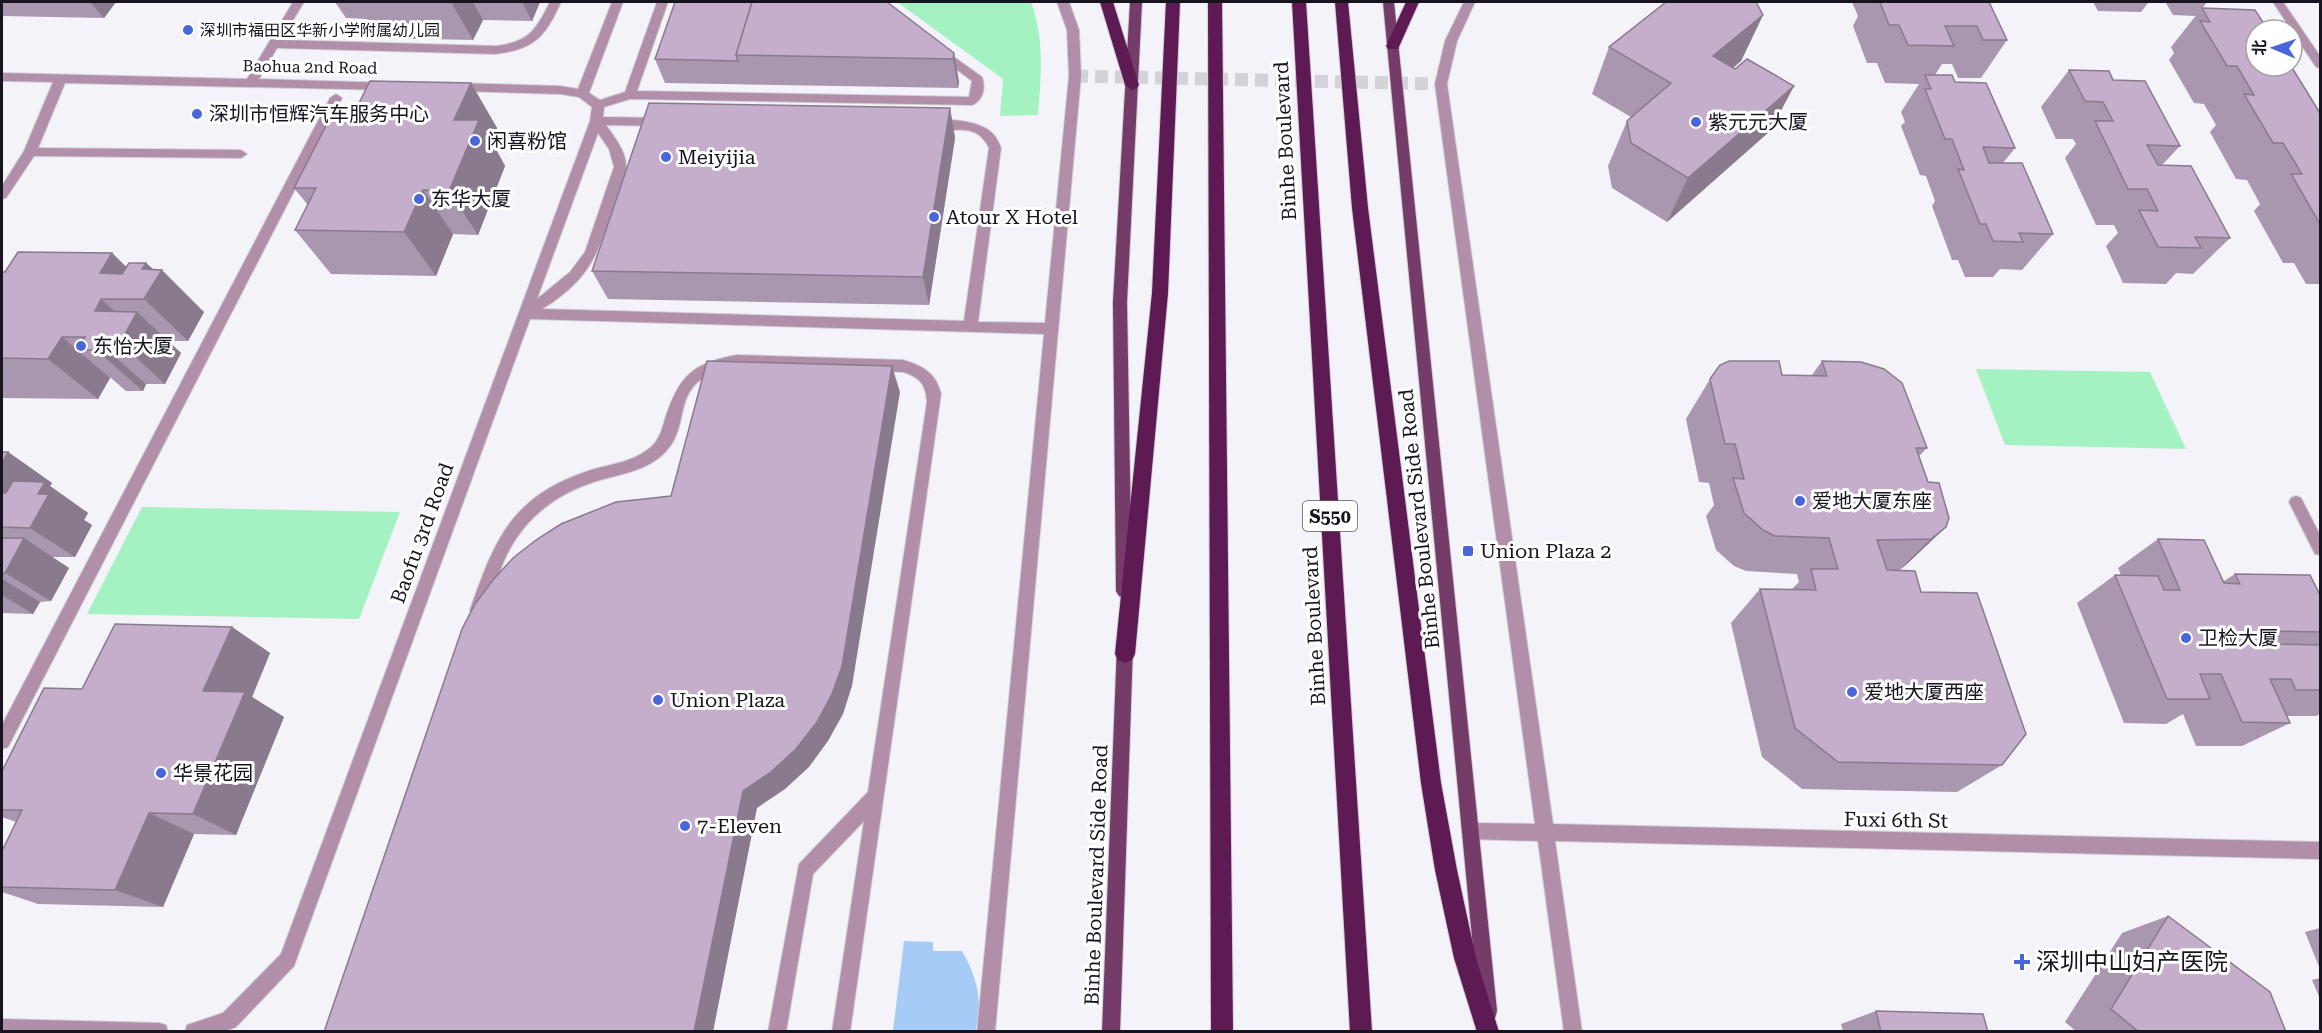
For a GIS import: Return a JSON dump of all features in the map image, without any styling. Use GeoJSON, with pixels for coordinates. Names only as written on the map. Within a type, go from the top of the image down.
{"type":"FeatureCollection","features":[{"type":"Feature","properties":{"kind":"highway"},"geometry":{"type":"LineString","coordinates":[[1106,2],[1132,85]]}},
{"type":"Feature","properties":{"kind":"highway"},"geometry":{"type":"LineString","coordinates":[[1125,654],[1160,292],[1173,2]]}},
{"type":"Feature","properties":{"kind":"highway"},"geometry":{"type":"LineString","coordinates":[[1215,2],[1222,1032]]}},
{"type":"Feature","properties":{"kind":"highway","name":"Binhe Boulevard"},"geometry":{"type":"LineString","coordinates":[[1299,2],[1360,1032]]}},
{"type":"Feature","properties":{"kind":"highway"},"geometry":{"type":"LineString","coordinates":[[1341,2],[1360,208],[1431,783],[1446,870],[1465,958],[1489,1032]]}},
{"type":"Feature","properties":{"kind":"highway"},"geometry":{"type":"LineString","coordinates":[[1393,46],[1412,2]]}},
{"type":"Feature","properties":{"kind":"main road","name":"Binhe Boulevard Side Road"},"geometry":{"type":"LineString","coordinates":[[1111,1032],[1125,654],[1120,302],[1136,2]]}},
{"type":"Feature","properties":{"kind":"main road","name":"Binhe Boulevard Side Road"},"geometry":{"type":"LineString","coordinates":[[1388,2],[1489,1032]]}},
{"type":"Feature","properties":{"kind":"street"},"geometry":{"type":"LineString","coordinates":[[251,82],[298,2]]}},
{"type":"Feature","properties":{"kind":"street"},"geometry":{"type":"LineString","coordinates":[[274,44],[513,49],[542,31],[555,2]]}},
{"type":"Feature","properties":{"kind":"street"},"geometry":{"type":"LineString","coordinates":[[582,94],[617,2]]}},
{"type":"Feature","properties":{"kind":"street"},"geometry":{"type":"LineString","coordinates":[[630,95],[662,2]]}},
{"type":"Feature","properties":{"kind":"street"},"geometry":{"type":"LineString","coordinates":[[986,1032],[1076,52],[1073,30],[1063,2]]}},
{"type":"Feature","properties":{"kind":"street"},"geometry":{"type":"LineString","coordinates":[[1469,2],[1456,26],[1446,54],[1441,84],[1573,1032]]}},
{"type":"Feature","properties":{"kind":"street"},"geometry":{"type":"LineString","coordinates":[[2278,2],[2320,64]]}},
{"type":"Feature","properties":{"kind":"street"},"geometry":{"type":"LineString","coordinates":[[597,113],[630,95],[966,102],[975,99],[978,84],[976,77],[928,43]]}},
{"type":"Feature","properties":{"kind":"street","name":"Baohua 2nd Road"},"geometry":{"type":"LineString","coordinates":[[2,77],[406,86]]}},
{"type":"Feature","properties":{"kind":"street"},"geometry":{"type":"LineString","coordinates":[[2,195],[30,152],[61,78]]}},
{"type":"Feature","properties":{"kind":"street"},"geometry":{"type":"LineString","coordinates":[[441,87],[560,90],[582,94],[597,113],[615,148],[620,167],[591,254],[575,276],[553,296],[525,314]]}},
{"type":"Feature","properties":{"kind":"street"},"geometry":{"type":"LineString","coordinates":[[2,741],[336,98]]}},
{"type":"Feature","properties":{"kind":"street"},"geometry":{"type":"LineString","coordinates":[[597,113],[680,122]]}},
{"type":"Feature","properties":{"kind":"street","name":"Baofu 3rd Road"},"geometry":{"type":"LineString","coordinates":[[194,1032],[229,1020],[288,960],[597,113]]}},
{"type":"Feature","properties":{"kind":"street"},"geometry":{"type":"LineString","coordinates":[[917,124],[964,125],[982,130],[992,137],[995,147],[970,327]]}},
{"type":"Feature","properties":{"kind":"street"},"geometry":{"type":"LineString","coordinates":[[30,152],[241,154]]}},
{"type":"Feature","properties":{"kind":"street"},"geometry":{"type":"LineString","coordinates":[[525,314],[1051,329]]}},
{"type":"Feature","properties":{"kind":"street"},"geometry":{"type":"LineString","coordinates":[[473,624],[496,556],[513,526],[539,501],[570,484],[638,464],[655,453],[667,437],[680,393],[690,379],[702,369],[737,361],[903,366],[920,370],[930,379],[934,391],[934,402],[841,1032]]}},
{"type":"Feature","properties":{"kind":"street"},"geometry":{"type":"LineString","coordinates":[[2296,502],[2320,549]]}},
{"type":"Feature","properties":{"kind":"street"},"geometry":{"type":"LineString","coordinates":[[777,1032],[805,870],[875,797]]}},
{"type":"Feature","properties":{"kind":"street","name":"Fuxi 6th St"},"geometry":{"type":"LineString","coordinates":[[1471,831],[2320,851]]}},
{"type":"Feature","properties":{"kind":"street"},"geometry":{"type":"LineString","coordinates":[[2,1028],[159,1032]]}},
{"type":"Feature","properties":{"kind":"green space"},"geometry":{"type":"Polygon","coordinates":[[[897,2],[1031,2],[1040,44],[1038,115],[1000,116],[1003,79],[897,2]]]}},
{"type":"Feature","properties":{"kind":"green space"},"geometry":{"type":"Polygon","coordinates":[[[1976,369],[2150,372],[2186,449],[2005,445],[1976,369]]]}},
{"type":"Feature","properties":{"kind":"green space"},"geometry":{"type":"Polygon","coordinates":[[[142,507],[400,512],[359,619],[87,614],[142,507]]]}},
{"type":"Feature","properties":{"kind":"water"},"geometry":{"type":"Polygon","coordinates":[[[904,941],[933,942],[933,951],[962,951],[978,990],[979,1010],[975,1031],[893,1031],[904,941]]]}},
{"type":"Feature","properties":{"kind":"building"},"geometry":{"type":"Polygon","coordinates":[[[675,2],[752,2],[736,55],[738,61],[655,59],[675,2]]]}},
{"type":"Feature","properties":{"kind":"building"},"geometry":{"type":"Polygon","coordinates":[[[752,2],[887,2],[954,53],[953,59],[736,55],[752,2]]]}},
{"type":"Feature","properties":{"kind":"building"},"geometry":{"type":"Polygon","coordinates":[[[1666,2],[1756,2],[1763,15],[1713,56],[1735,69],[1747,59],[1794,86],[1688,178],[1631,143],[1627,121],[1671,83],[1609,47],[1666,2]]]}},
{"type":"Feature","properties":{"kind":"building"},"geometry":{"type":"Polygon","coordinates":[[[1880,2],[1989,2],[2007,40],[1983,40],[1977,26],[1945,26],[1954,46],[1908,45],[1899,25],[1889,25],[1880,2]]]}},
{"type":"Feature","properties":{"kind":"building"},"geometry":{"type":"Polygon","coordinates":[[[2202,8],[2255,10],[2260,18],[2244,18],[2244,78],[2237,66],[2227,66],[2200,21],[2210,22],[2202,8]]]}},
{"type":"Feature","properties":{"kind":"building"},"geometry":{"type":"Polygon","coordinates":[[[2069,70],[2109,71],[2113,80],[2145,81],[2180,146],[2147,145],[2158,165],[2191,166],[2230,238],[2195,237],[2201,248],[2158,247],[2139,210],[2158,211],[2147,189],[2128,189],[2095,121],[2113,121],[2103,102],[2085,101],[2069,70]]]}},
{"type":"Feature","properties":{"kind":"building"},"geometry":{"type":"Polygon","coordinates":[[[1925,75],[1952,75],[1955,82],[1986,83],[2015,148],[1983,147],[1989,163],[2022,163],[2053,234],[2019,233],[2023,242],[1993,241],[1986,224],[1980,224],[1958,169],[1964,170],[1952,139],[1945,139],[1925,89],[1931,89],[1925,75]]]}},
{"type":"Feature","properties":{"kind":"building"},"geometry":{"type":"Polygon","coordinates":[[[2244,78],[2298,78],[2320,113],[2320,224],[2291,174],[2302,174],[2283,143],[2273,143],[2244,94],[2254,95],[2244,78]]]}},
{"type":"Feature","properties":{"kind":"building"},"geometry":{"type":"Polygon","coordinates":[[[370,81],[471,83],[454,120],[479,120],[449,191],[423,190],[404,232],[295,230],[316,188],[294,188],[330,118],[351,119],[370,81]]]}},
{"type":"Feature","properties":{"kind":"building"},"geometry":{"type":"Polygon","coordinates":[[[649,103],[950,108],[923,277],[592,271],[649,103]]]}},
{"type":"Feature","properties":{"kind":"building"},"geometry":{"type":"Polygon","coordinates":[[[18,252],[112,253],[100,273],[122,274],[129,263],[146,263],[142,269],[162,270],[144,299],[101,299],[95,311],[137,312],[120,343],[99,343],[96,350],[78,350],[85,337],[62,337],[48,359],[2,358],[2,272],[5,272],[18,252]]]}},
{"type":"Feature","properties":{"kind":"building","name":"Union Plaza"},"geometry":{"type":"Polygon","coordinates":[[[707,361],[892,366],[842,666],[832,694],[817,722],[796,749],[771,772],[743,791],[694,1032],[324,1032],[462,629],[475,604],[513,558],[561,524],[616,502],[671,496],[707,361]]]}},
{"type":"Feature","properties":{"kind":"building"},"geometry":{"type":"Polygon","coordinates":[[[1729,361],[1779,361],[1782,375],[1827,376],[1822,361],[1861,362],[1884,369],[1902,383],[1927,448],[1916,448],[1928,482],[1939,483],[1949,518],[1946,527],[1931,539],[1877,540],[1887,570],[1915,571],[1921,592],[1977,593],[2026,734],[2002,765],[1838,762],[1795,728],[1760,589],[1816,590],[1811,569],[1838,569],[1829,538],[1775,536],[1763,530],[1744,513],[1733,478],[1744,479],[1735,444],[1725,444],[1710,379],[1720,365],[1729,361]]]}},
{"type":"Feature","properties":{"kind":"building"},"geometry":{"type":"Polygon","coordinates":[[[2,452],[8,452],[2,463],[2,452]]]}},
{"type":"Feature","properties":{"kind":"building"},"geometry":{"type":"Polygon","coordinates":[[[13,481],[45,482],[38,494],[49,494],[30,528],[2,527],[2,493],[6,493],[13,481]]]}},
{"type":"Feature","properties":{"kind":"building"},"geometry":{"type":"Polygon","coordinates":[[[2,538],[24,538],[5,573],[2,573],[2,538]]]}},
{"type":"Feature","properties":{"kind":"building"},"geometry":{"type":"Polygon","coordinates":[[[2158,539],[2204,540],[2224,583],[2240,584],[2235,574],[2310,575],[2320,595],[2320,632],[2267,631],[2273,644],[2320,645],[2320,690],[2296,690],[2291,679],[2270,679],[2290,723],[2242,722],[2221,674],[2200,674],[2210,699],[2167,699],[2115,575],[2158,576],[2164,590],[2180,590],[2158,539]]]}},
{"type":"Feature","properties":{"kind":"building","name":"华景花园"},"geometry":{"type":"Polygon","coordinates":[[[115,624],[232,627],[203,691],[245,692],[193,814],[149,813],[115,890],[2,887],[2,851],[22,810],[2,810],[2,771],[44,688],[82,689],[115,624]]]}},
{"type":"Feature","properties":{"kind":"building"},"geometry":{"type":"Polygon","coordinates":[[[2168,916],[2270,992],[2286,1032],[2139,1032],[2111,1009],[2168,916]]]}},
{"type":"Feature","properties":{"kind":"building"},"geometry":{"type":"Polygon","coordinates":[[[1876,1011],[1983,1014],[1988,1032],[1881,1032],[1876,1011]]]}},
{"type":"Feature","properties":{"kind":"tunnel"},"geometry":{"type":"LineString","coordinates":[[1075,76],[1441,84]]}},
{"type":"Feature","properties":{"kind":"place","name":"深圳市福田区华新小学附属幼儿园"},"geometry":{"type":"Point","coordinates":[188,30]}},
{"type":"Feature","properties":{"kind":"place","name":"深圳市恒辉汽车服务中心"},"geometry":{"type":"Point","coordinates":[197,114]}},
{"type":"Feature","properties":{"kind":"place","name":"紫元元大厦"},"geometry":{"type":"Point","coordinates":[1696,122]}},
{"type":"Feature","properties":{"kind":"place","name":"闲喜粉馆"},"geometry":{"type":"Point","coordinates":[475,141]}},
{"type":"Feature","properties":{"kind":"place","name":"Meiyijia"},"geometry":{"type":"Point","coordinates":[666,157]}},
{"type":"Feature","properties":{"kind":"place","name":"东华大厦"},"geometry":{"type":"Point","coordinates":[419,199]}},
{"type":"Feature","properties":{"kind":"place","name":"Atour X Hotel"},"geometry":{"type":"Point","coordinates":[934,217]}},
{"type":"Feature","properties":{"kind":"place","name":"东怡大厦"},"geometry":{"type":"Point","coordinates":[81,346]}},
{"type":"Feature","properties":{"kind":"place","name":"爱地大厦东座"},"geometry":{"type":"Point","coordinates":[1800,501]}},
{"type":"Feature","properties":{"kind":"place","name":"Union Plaza 2"},"geometry":{"type":"Point","coordinates":[1468,551]}},
{"type":"Feature","properties":{"kind":"place","name":"卫检大厦"},"geometry":{"type":"Point","coordinates":[2186,638]}},
{"type":"Feature","properties":{"kind":"place","name":"爱地大厦西座"},"geometry":{"type":"Point","coordinates":[1852,692]}},
{"type":"Feature","properties":{"kind":"place","name":"Union Plaza"},"geometry":{"type":"Point","coordinates":[658,700]}},
{"type":"Feature","properties":{"kind":"place","name":"华景花园"},"geometry":{"type":"Point","coordinates":[161,773]}},
{"type":"Feature","properties":{"kind":"place","name":"7-Eleven"},"geometry":{"type":"Point","coordinates":[685,826]}},
{"type":"Feature","properties":{"kind":"place","name":"深圳中山妇产医院"},"geometry":{"type":"Point","coordinates":[2022,962]}}]}
